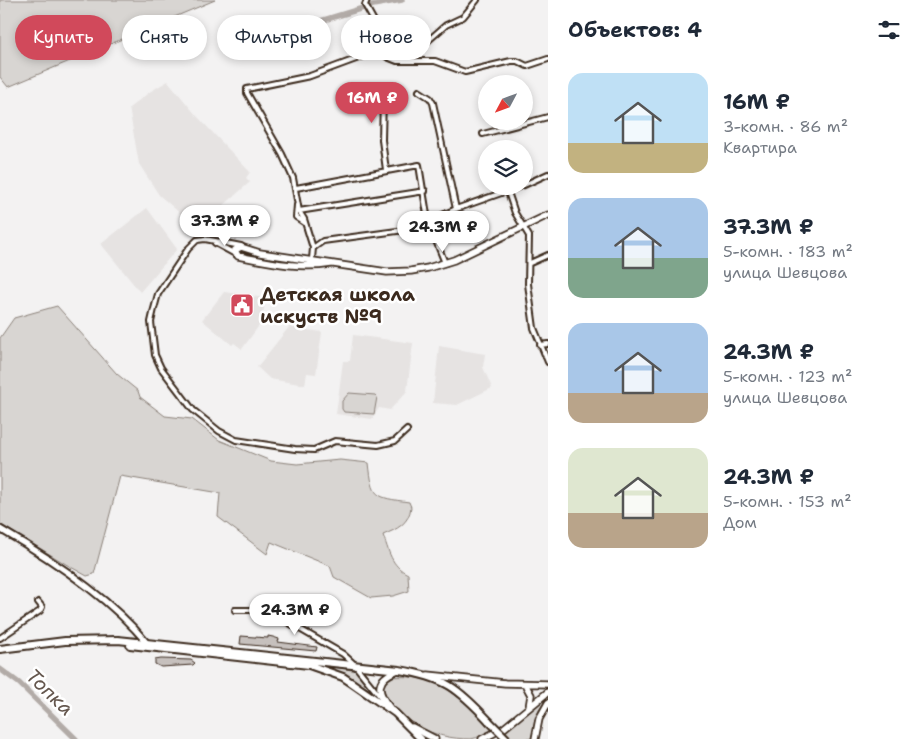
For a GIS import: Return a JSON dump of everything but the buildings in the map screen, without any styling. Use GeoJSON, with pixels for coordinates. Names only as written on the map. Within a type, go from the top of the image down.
{"type":"FeatureCollection","features":[{"type":"Feature","properties":{"kind":"main road"},"geometry":{"type":"LineString","coordinates":[[331,264],[305,267],[238,256],[235,250],[241,246],[260,253],[397,272],[428,268],[445,263],[548,215]]}},
{"type":"Feature","properties":{"kind":"main road"},"geometry":{"type":"LineString","coordinates":[[0,649],[65,640],[126,641],[309,665],[343,677],[420,732],[435,739]]}},
{"type":"Feature","properties":{"kind":"main road"},"geometry":{"type":"LineString","coordinates":[[0,653],[67,644],[148,645],[354,664],[426,674],[525,684],[548,684]]}},
{"type":"Feature","properties":{"kind":"main road"},"geometry":{"type":"LineString","coordinates":[[399,670],[386,676],[380,690],[395,713],[421,739]]}},
{"type":"Feature","properties":{"kind":"main road"},"geometry":{"type":"LineString","coordinates":[[426,674],[454,687],[507,739]]}},
{"type":"Feature","properties":{"kind":"main road"},"geometry":{"type":"LineString","coordinates":[[525,684],[531,695],[529,707]]}},
{"type":"Feature","properties":{"kind":"main road"},"geometry":{"type":"LineString","coordinates":[[482,739],[504,728],[548,692]]}},
{"type":"Feature","properties":{"kind":"main road"},"geometry":{"type":"LineString","coordinates":[[535,739],[540,716],[548,703]]}},
{"type":"Feature","properties":{"kind":"street"},"geometry":{"type":"LineString","coordinates":[[367,0],[365,5],[371,15]]}},
{"type":"Feature","properties":{"kind":"street"},"geometry":{"type":"LineString","coordinates":[[405,61],[448,24],[463,17],[477,0]]}},
{"type":"Feature","properties":{"kind":"street"},"geometry":{"type":"LineString","coordinates":[[394,60],[435,61],[462,72],[511,61],[517,61],[524,66],[548,59]]}},
{"type":"Feature","properties":{"kind":"street"},"geometry":{"type":"LineString","coordinates":[[312,260],[312,248],[305,221],[300,212],[296,188],[282,154],[247,94],[247,89],[310,76],[353,60]]}},
{"type":"Feature","properties":{"kind":"street"},"geometry":{"type":"LineString","coordinates":[[419,90],[430,98],[433,103],[456,209]]}},
{"type":"Feature","properties":{"kind":"street"},"geometry":{"type":"LineString","coordinates":[[342,99],[381,95],[383,97],[382,140],[386,170]]}},
{"type":"Feature","properties":{"kind":"street"},"geometry":{"type":"LineString","coordinates":[[483,134],[548,118]]}},
{"type":"Feature","properties":{"kind":"street"},"geometry":{"type":"LineString","coordinates":[[296,188],[419,165],[428,221],[445,263]]}},
{"type":"Feature","properties":{"kind":"street"},"geometry":{"type":"LineString","coordinates":[[533,181],[548,174]]}},
{"type":"Feature","properties":{"kind":"street"},"geometry":{"type":"LineString","coordinates":[[300,212],[424,191]]}},
{"type":"Feature","properties":{"kind":"street"},"geometry":{"type":"LineString","coordinates":[[312,248],[323,241],[412,229],[456,209],[499,195]]}},
{"type":"Feature","properties":{"kind":"street"},"geometry":{"type":"LineString","coordinates":[[509,195],[515,212],[529,236],[530,263],[528,284],[534,328],[548,362]]}},
{"type":"Feature","properties":{"kind":"street"},"geometry":{"type":"LineString","coordinates":[[298,196],[296,217],[305,221]]}},
{"type":"Feature","properties":{"kind":"street"},"geometry":{"type":"LineString","coordinates":[[305,221],[310,210]]}},
{"type":"Feature","properties":{"kind":"street"},"geometry":{"type":"LineString","coordinates":[[241,246],[201,238],[188,248],[158,294],[151,322],[152,342],[160,368],[197,414],[219,431],[236,440],[295,449],[314,450],[335,440],[378,445],[395,441],[407,430]]}},
{"type":"Feature","properties":{"kind":"street"},"geometry":{"type":"LineString","coordinates":[[211,240],[238,256]]}},
{"type":"Feature","properties":{"kind":"street"},"geometry":{"type":"LineString","coordinates":[[530,263],[548,255]]}},
{"type":"Feature","properties":{"kind":"street"},"geometry":{"type":"LineString","coordinates":[[540,345],[548,344]]}},
{"type":"Feature","properties":{"kind":"street"},"geometry":{"type":"LineString","coordinates":[[0,529],[64,569],[134,628],[148,645]]}},
{"type":"Feature","properties":{"kind":"street"},"geometry":{"type":"LineString","coordinates":[[0,638],[40,611],[42,607],[38,602]]}},
{"type":"Feature","properties":{"kind":"street"},"geometry":{"type":"LineString","coordinates":[[235,610],[261,610],[272,613],[343,654],[354,664],[375,692],[395,713]]}},
{"type":"Feature","properties":{"kind":"street"},"geometry":{"type":"LineString","coordinates":[[126,641],[134,635],[134,628]]}},
{"type":"Feature","properties":{"kind":"shaded area"},"geometry":{"type":"Polygon","coordinates":[[[0,0],[215,0],[179,15],[122,15],[122,39],[112,43],[112,15],[15,15],[15,60],[72,60],[8,87],[0,77],[0,0]]]}},
{"type":"Feature","properties":{"kind":"shaded area"},"geometry":{"type":"Polygon","coordinates":[[[168,81],[196,115],[250,172],[246,178],[250,182],[214,214],[210,209],[201,212],[189,221],[159,195],[139,164],[129,108],[168,81]]]}},
{"type":"Feature","properties":{"kind":"shaded area"},"geometry":{"type":"Polygon","coordinates":[[[147,208],[177,249],[140,292],[101,244],[147,208]]]}},
{"type":"Feature","properties":{"kind":"shaded area"},"geometry":{"type":"Polygon","coordinates":[[[224,292],[266,298],[261,323],[242,349],[234,343],[232,345],[202,320],[224,292]]]}},
{"type":"Feature","properties":{"kind":"shaded area"},"geometry":{"type":"Polygon","coordinates":[[[57,306],[117,374],[138,391],[140,397],[165,416],[192,419],[219,440],[271,461],[297,464],[340,460],[369,463],[372,483],[377,494],[389,499],[409,502],[411,507],[408,518],[402,525],[383,535],[394,562],[402,571],[408,574],[409,591],[393,596],[371,598],[334,577],[330,566],[271,542],[267,554],[218,517],[220,493],[120,476],[94,574],[87,576],[0,524],[0,338],[14,318],[57,306]]]}},
{"type":"Feature","properties":{"kind":"shaded area"},"geometry":{"type":"Polygon","coordinates":[[[289,327],[322,332],[316,374],[307,373],[305,385],[270,379],[257,367],[289,327]]]}},
{"type":"Feature","properties":{"kind":"shaded area"},"geometry":{"type":"Polygon","coordinates":[[[353,335],[413,343],[407,391],[390,410],[379,408],[372,419],[336,414],[343,361],[350,361],[353,335]]]}},
{"type":"Feature","properties":{"kind":"shaded area"},"geometry":{"type":"Polygon","coordinates":[[[439,346],[485,354],[483,367],[492,388],[457,405],[433,403],[439,346]]]}},
{"type":"Feature","properties":{"kind":"shaded area"},"geometry":{"type":"Polygon","coordinates":[[[349,393],[375,395],[377,397],[374,414],[344,412],[342,401],[349,393]]]}},
{"type":"Feature","properties":{"kind":"shaded area"},"geometry":{"type":"Polygon","coordinates":[[[295,660],[357,671],[372,691],[336,670],[295,660]]]}},
{"type":"Feature","properties":{"kind":"shaded area"},"geometry":{"type":"Polygon","coordinates":[[[390,677],[423,679],[448,690],[460,698],[493,731],[471,739],[443,736],[430,732],[408,720],[381,690],[384,682],[390,677]]]}},
{"type":"Feature","properties":{"kind":"shaded area"},"geometry":{"type":"Polygon","coordinates":[[[548,697],[539,710],[531,739],[510,739],[503,731],[548,697]]]}},
{"type":"Feature","properties":{"kind":"waterway"},"geometry":{"type":"LineString","coordinates":[[331,18],[373,5],[402,0]]}},
{"type":"Feature","properties":{"kind":"waterway","name":"Топка"},"geometry":{"type":"LineString","coordinates":[[0,669],[19,683],[76,739]]}},
{"type":"Feature","properties":{"kind":"place","name":"Детская школа искуств №9"},"geometry":{"type":"Point","coordinates":[242,305]}}]}
